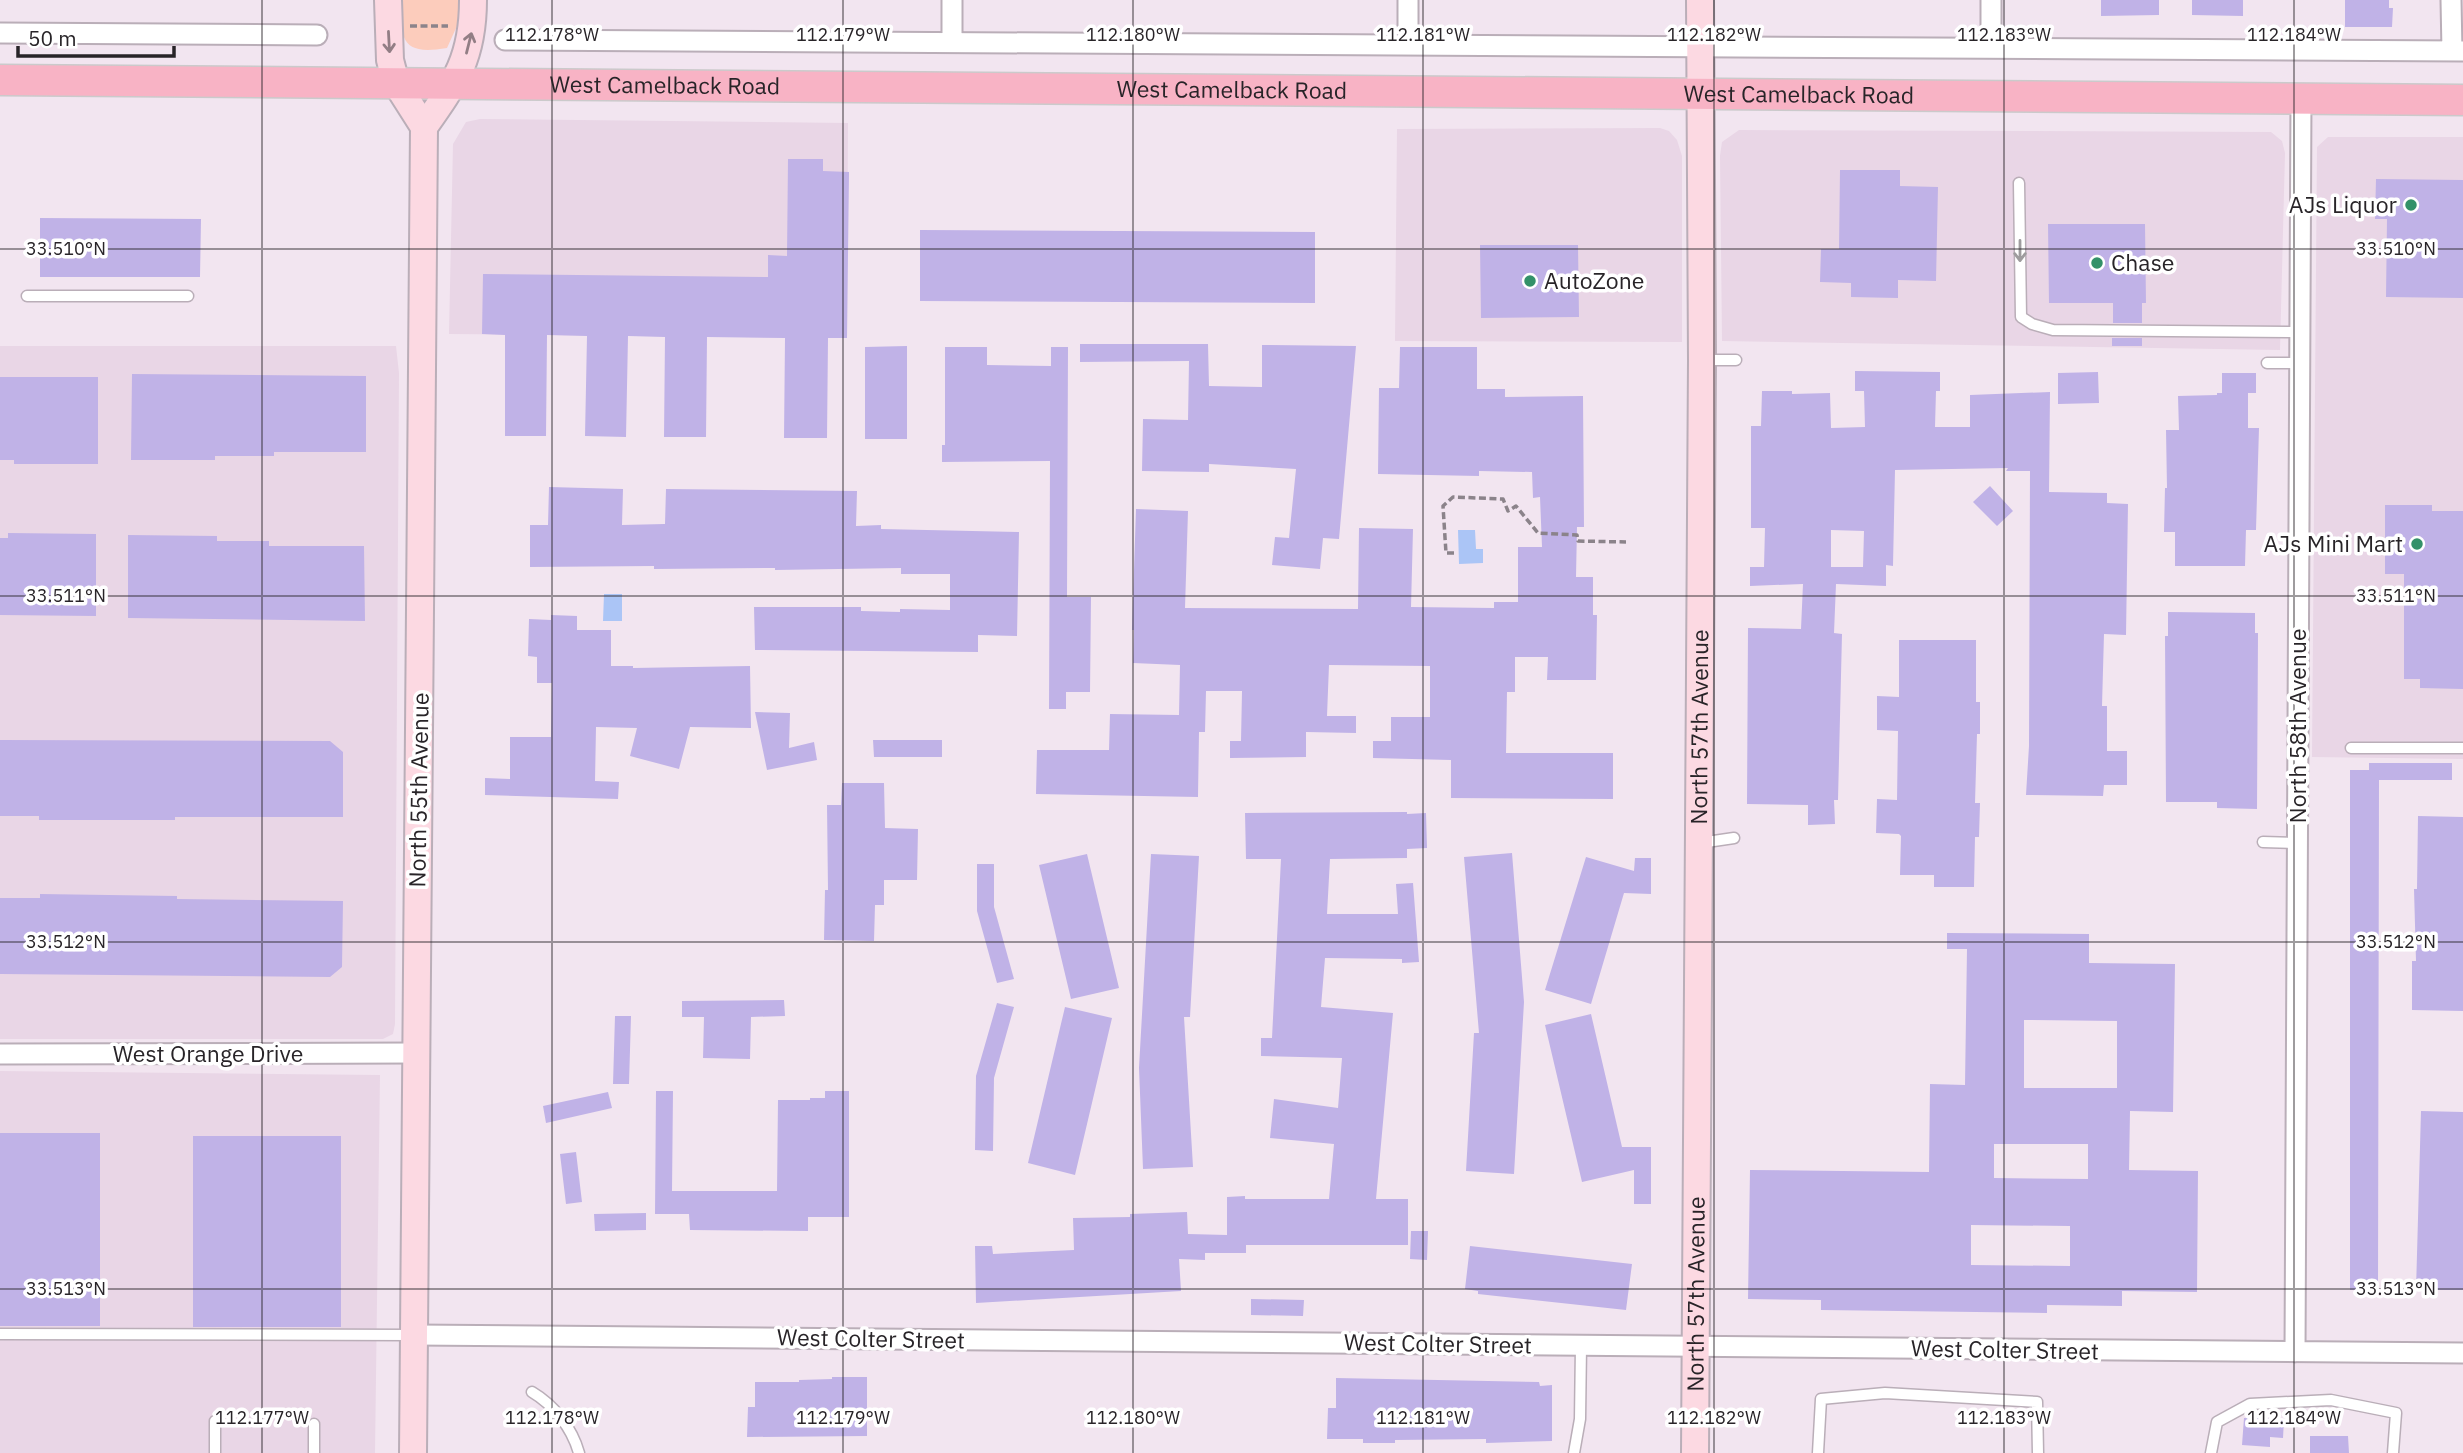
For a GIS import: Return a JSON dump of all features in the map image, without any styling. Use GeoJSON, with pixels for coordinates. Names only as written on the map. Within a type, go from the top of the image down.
{"type":"FeatureCollection","features":[{"type":"Feature","properties":{"kind":"main road","name":"West Camelback Road"},"geometry":{"type":"LineString","coordinates":[[0,80],[2463,100]]}},
{"type":"Feature","properties":{"kind":"street"},"geometry":{"type":"LineString","coordinates":[[388,0],[390,60],[396,83],[424,127],[455,83],[465,59],[473,26],[473,0]]}},
{"type":"Feature","properties":{"kind":"street"},"geometry":{"type":"LineString","coordinates":[[952,0],[952,42]]}},
{"type":"Feature","properties":{"kind":"street"},"geometry":{"type":"LineString","coordinates":[[1408,0],[1408,45]]}},
{"type":"Feature","properties":{"kind":"street","name":"North 57th Avenue"},"geometry":{"type":"LineString","coordinates":[[1695,1453],[1702,360],[1700,0]]}},
{"type":"Feature","properties":{"kind":"street"},"geometry":{"type":"LineString","coordinates":[[1991,0],[1991,47]]}},
{"type":"Feature","properties":{"kind":"street"},"geometry":{"type":"LineString","coordinates":[[2451,0],[2457,51]]}},
{"type":"Feature","properties":{"kind":"street"},"geometry":{"type":"LineString","coordinates":[[0,33],[317,35]]}},
{"type":"Feature","properties":{"kind":"street","name":"West Camelback Road"},"geometry":{"type":"LineString","coordinates":[[505,40],[2457,51]]}},
{"type":"Feature","properties":{"kind":"street","name":"North 58th Avenue"},"geometry":{"type":"LineString","coordinates":[[2295,1352],[2301,99]]}},
{"type":"Feature","properties":{"kind":"street","name":"North 55th Avenue"},"geometry":{"type":"LineString","coordinates":[[413,1453],[424,127]]}},
{"type":"Feature","properties":{"kind":"street","name":"West Orange Drive"},"geometry":{"type":"LineString","coordinates":[[0,1054],[416,1053]]}},
{"type":"Feature","properties":{"kind":"street","name":"West Colter Street"},"geometry":{"type":"LineString","coordinates":[[414,1335],[2463,1353]]}},
{"type":"Feature","properties":{"kind":"lane"},"geometry":{"type":"LineString","coordinates":[[2019,183],[2021,317],[2032,324],[2053,330],[2300,332]]}},
{"type":"Feature","properties":{"kind":"lane"},"geometry":{"type":"LineString","coordinates":[[27,296],[188,296]]}},
{"type":"Feature","properties":{"kind":"lane"},"geometry":{"type":"LineString","coordinates":[[1702,360],[1737,360]]}},
{"type":"Feature","properties":{"kind":"lane"},"geometry":{"type":"LineString","coordinates":[[2267,363],[2299,363]]}},
{"type":"Feature","properties":{"kind":"lane"},"geometry":{"type":"LineString","coordinates":[[2351,748],[2463,748]]}},
{"type":"Feature","properties":{"kind":"lane"},"geometry":{"type":"LineString","coordinates":[[1699,843],[1734,838]]}},
{"type":"Feature","properties":{"kind":"lane"},"geometry":{"type":"LineString","coordinates":[[2263,842],[2297,843]]}},
{"type":"Feature","properties":{"kind":"lane"},"geometry":{"type":"LineString","coordinates":[[0,1334],[414,1335]]}},
{"type":"Feature","properties":{"kind":"lane"},"geometry":{"type":"LineString","coordinates":[[1573,1453],[1580,1419],[1581,1346]]}},
{"type":"Feature","properties":{"kind":"lane"},"geometry":{"type":"LineString","coordinates":[[531,1392],[542,1398],[563,1421],[575,1437],[579,1453]]}},
{"type":"Feature","properties":{"kind":"lane"},"geometry":{"type":"LineString","coordinates":[[1818,1453],[1821,1399],[1885,1394],[2037,1402],[2038,1453]]}},
{"type":"Feature","properties":{"kind":"lane"},"geometry":{"type":"LineString","coordinates":[[2211,1453],[2217,1422],[2250,1404],[2331,1400],[2396,1413],[2393,1453]]}},
{"type":"Feature","properties":{"kind":"lane"},"geometry":{"type":"LineString","coordinates":[[215,1421],[215,1453]]}},
{"type":"Feature","properties":{"kind":"lane"},"geometry":{"type":"LineString","coordinates":[[314,1424],[314,1453]]}},
{"type":"Feature","properties":{"kind":"path"},"geometry":{"type":"LineString","coordinates":[[404,26],[449,26]]}},
{"type":"Feature","properties":{"kind":"path"},"geometry":{"type":"LineString","coordinates":[[1454,553],[1447,553],[1443,506],[1453,497],[1503,499],[1508,510],[1516,506],[1538,533],[1577,535],[1578,541],[1626,542]]}},
{"type":"Feature","properties":{"kind":"shaded area"},"geometry":{"type":"Polygon","coordinates":[[[399,0],[460,0],[457,26],[447,48],[420,49],[406,42],[401,25],[399,0]]]}},
{"type":"Feature","properties":{"kind":"shaded area"},"geometry":{"type":"Polygon","coordinates":[[[480,119],[848,123],[847,338],[449,334],[453,144],[466,122],[480,119]]]}},
{"type":"Feature","properties":{"kind":"shaded area"},"geometry":{"type":"Polygon","coordinates":[[[1660,128],[1669,131],[1677,140],[1682,156],[1682,342],[1395,341],[1397,129],[1660,128]]]}},
{"type":"Feature","properties":{"kind":"shaded area"},"geometry":{"type":"Polygon","coordinates":[[[1739,130],[2271,132],[2282,141],[2285,153],[2280,350],[1722,341],[1720,156],[1722,142],[1739,130]]]}},
{"type":"Feature","properties":{"kind":"shaded area"},"geometry":{"type":"Polygon","coordinates":[[[2328,137],[2463,137],[2463,759],[2312,757],[2317,147],[2328,137]]]}},
{"type":"Feature","properties":{"kind":"shaded area"},"geometry":{"type":"Polygon","coordinates":[[[0,346],[396,346],[399,373],[393,1034],[383,1039],[0,1039],[0,346]]]}},
{"type":"Feature","properties":{"kind":"shaded area"},"geometry":{"type":"Polygon","coordinates":[[[0,1071],[380,1075],[375,1453],[0,1453],[0,1071]]]}},
{"type":"Feature","properties":{"kind":"water"},"geometry":{"type":"Polygon","coordinates":[[[1458,530],[1475,530],[1476,549],[1483,549],[1483,563],[1459,564],[1458,530]]]}},
{"type":"Feature","properties":{"kind":"water"},"geometry":{"type":"Polygon","coordinates":[[[604,594],[622,594],[622,621],[603,621],[604,594]]]}},
{"type":"Feature","properties":{"kind":"building"},"geometry":{"type":"Polygon","coordinates":[[[2101,0],[2159,0],[2159,15],[2101,16],[2101,0]]]}},
{"type":"Feature","properties":{"kind":"building"},"geometry":{"type":"Polygon","coordinates":[[[2192,0],[2243,0],[2243,16],[2192,15],[2192,0]]]}},
{"type":"Feature","properties":{"kind":"building"},"geometry":{"type":"Polygon","coordinates":[[[2345,0],[2389,0],[2389,8],[2393,8],[2392,27],[2345,27],[2345,0]]]}},
{"type":"Feature","properties":{"kind":"building"},"geometry":{"type":"Polygon","coordinates":[[[788,159],[823,159],[823,171],[849,172],[847,338],[828,338],[827,438],[784,438],[785,338],[707,337],[706,437],[664,437],[665,337],[628,336],[626,437],[585,436],[587,336],[547,335],[546,436],[505,436],[505,335],[482,334],[483,274],[768,277],[768,255],[787,256],[788,159]]]}},
{"type":"Feature","properties":{"kind":"building"},"geometry":{"type":"Polygon","coordinates":[[[1840,170],[1900,170],[1900,186],[1938,187],[1936,281],[1898,280],[1898,298],[1851,297],[1851,283],[1820,282],[1821,249],[1839,249],[1840,170]]]}},
{"type":"Feature","properties":{"kind":"building"},"geometry":{"type":"Polygon","coordinates":[[[2376,179],[2463,180],[2463,298],[2386,297],[2387,219],[2375,219],[2376,179]]]}},
{"type":"Feature","properties":{"kind":"building"},"geometry":{"type":"Polygon","coordinates":[[[40,218],[201,219],[200,277],[40,277],[40,218]]]}},
{"type":"Feature","properties":{"kind":"building","name":"Chase"},"geometry":{"type":"Polygon","coordinates":[[[2048,224],[2145,224],[2146,303],[2142,303],[2142,323],[2113,323],[2113,303],[2049,303],[2048,224]]]}},
{"type":"Feature","properties":{"kind":"building"},"geometry":{"type":"Polygon","coordinates":[[[920,230],[1315,232],[1315,303],[920,301],[920,230]]]}},
{"type":"Feature","properties":{"kind":"building","name":"AutoZone"},"geometry":{"type":"Polygon","coordinates":[[[1480,245],[1578,245],[1579,317],[1481,318],[1480,245]]]}},
{"type":"Feature","properties":{"kind":"building"},"geometry":{"type":"Polygon","coordinates":[[[2112,338],[2142,338],[2142,346],[2112,346],[2112,338]]]}},
{"type":"Feature","properties":{"kind":"building"},"geometry":{"type":"Polygon","coordinates":[[[1080,344],[1208,344],[1209,386],[1262,387],[1262,345],[1356,346],[1339,539],[1323,538],[1320,569],[1272,565],[1275,537],[1289,538],[1296,469],[1209,464],[1209,472],[1142,471],[1143,419],[1188,420],[1189,361],[1080,362],[1080,344]]]}},
{"type":"Feature","properties":{"kind":"building"},"geometry":{"type":"Polygon","coordinates":[[[907,346],[907,439],[865,439],[865,347],[907,346]]]}},
{"type":"Feature","properties":{"kind":"building"},"geometry":{"type":"Polygon","coordinates":[[[945,347],[987,347],[987,365],[1051,366],[1051,347],[1068,347],[1067,597],[1091,597],[1090,692],[1066,692],[1066,709],[1049,709],[1050,461],[942,462],[942,445],[945,445],[945,347]]]}},
{"type":"Feature","properties":{"kind":"building"},"geometry":{"type":"Polygon","coordinates":[[[1400,347],[1477,347],[1477,389],[1505,389],[1505,397],[1583,396],[1584,527],[1577,527],[1576,577],[1593,577],[1593,615],[1597,615],[1596,680],[1547,680],[1548,657],[1515,657],[1515,692],[1507,692],[1506,753],[1613,753],[1613,799],[1451,798],[1451,760],[1373,758],[1373,741],[1391,741],[1391,717],[1430,717],[1430,666],[1329,665],[1327,716],[1356,716],[1356,733],[1306,732],[1306,757],[1230,758],[1230,741],[1241,741],[1242,691],[1206,691],[1205,732],[1199,732],[1198,797],[1036,794],[1037,750],[1109,750],[1110,714],[1179,715],[1180,665],[1133,663],[1136,509],[1188,511],[1185,608],[1358,609],[1359,528],[1413,529],[1411,607],[1494,608],[1494,602],[1518,602],[1518,547],[1542,547],[1540,497],[1533,498],[1532,472],[1479,471],[1479,476],[1378,474],[1379,388],[1399,388],[1400,347]]]}},
{"type":"Feature","properties":{"kind":"building"},"geometry":{"type":"Polygon","coordinates":[[[1855,371],[1940,372],[1940,391],[1936,391],[1935,427],[1970,427],[1970,395],[2050,392],[2049,492],[2107,493],[2107,503],[2128,504],[2126,635],[2104,634],[2102,706],[2107,706],[2107,751],[2127,751],[2127,785],[2104,785],[2103,796],[2026,795],[2029,746],[2030,471],[2006,471],[2008,468],[1895,470],[1893,566],[1886,565],[1886,586],[1836,584],[1834,633],[1842,634],[1838,800],[1834,800],[1835,824],[1808,825],[1808,805],[1747,804],[1748,628],[1801,629],[1803,584],[1750,586],[1750,567],[1764,567],[1765,528],[1751,528],[1751,426],[1761,426],[1762,391],[1792,391],[1792,394],[1830,393],[1831,428],[1865,427],[1864,391],[1855,391],[1855,371]],[[1831,530],[1831,567],[1863,567],[1864,531],[1831,530]]]}},
{"type":"Feature","properties":{"kind":"building"},"geometry":{"type":"Polygon","coordinates":[[[2098,372],[2099,403],[2058,404],[2058,373],[2098,372]]]}},
{"type":"Feature","properties":{"kind":"building"},"geometry":{"type":"Polygon","coordinates":[[[2222,373],[2256,373],[2256,393],[2248,393],[2248,428],[2259,428],[2256,530],[2246,530],[2245,566],[2175,566],[2175,532],[2164,532],[2167,488],[2166,430],[2179,430],[2178,396],[2222,393],[2222,373]]]}},
{"type":"Feature","properties":{"kind":"building"},"geometry":{"type":"Polygon","coordinates":[[[132,374],[366,376],[366,452],[274,452],[274,456],[215,456],[215,460],[131,460],[132,374]]]}},
{"type":"Feature","properties":{"kind":"building"},"geometry":{"type":"Polygon","coordinates":[[[0,377],[98,377],[98,464],[14,464],[14,460],[0,460],[0,377]]]}},
{"type":"Feature","properties":{"kind":"building"},"geometry":{"type":"Polygon","coordinates":[[[1990,486],[2013,511],[1997,526],[1973,502],[1990,486]]]}},
{"type":"Feature","properties":{"kind":"building"},"geometry":{"type":"Polygon","coordinates":[[[549,487],[623,489],[622,525],[665,524],[666,489],[857,491],[856,526],[1019,532],[1017,636],[978,635],[978,652],[755,650],[754,607],[861,607],[861,611],[900,612],[900,609],[950,610],[950,574],[901,574],[901,568],[775,570],[654,569],[654,566],[530,567],[530,525],[548,525],[549,487]]]}},
{"type":"Feature","properties":{"kind":"building"},"geometry":{"type":"Polygon","coordinates":[[[2385,505],[2432,505],[2432,511],[2463,511],[2463,689],[2420,688],[2420,679],[2404,679],[2404,574],[2385,574],[2385,505]]]}},
{"type":"Feature","properties":{"kind":"building"},"geometry":{"type":"Polygon","coordinates":[[[8,533],[96,534],[96,616],[0,615],[0,538],[8,538],[8,533]]]}},
{"type":"Feature","properties":{"kind":"building"},"geometry":{"type":"Polygon","coordinates":[[[128,535],[217,536],[217,541],[269,541],[269,546],[364,546],[365,621],[128,618],[128,535]]]}},
{"type":"Feature","properties":{"kind":"building"},"geometry":{"type":"Polygon","coordinates":[[[2168,612],[2255,613],[2255,633],[2258,633],[2257,809],[2217,808],[2217,802],[2166,802],[2165,636],[2168,636],[2168,612]]]}},
{"type":"Feature","properties":{"kind":"building"},"geometry":{"type":"Polygon","coordinates":[[[551,615],[577,616],[577,630],[611,630],[611,666],[750,666],[751,728],[690,727],[679,769],[630,756],[637,728],[596,727],[595,781],[619,782],[618,799],[485,795],[485,778],[510,779],[510,737],[551,737],[552,683],[537,683],[537,657],[528,656],[529,619],[551,620],[551,615]]]}},
{"type":"Feature","properties":{"kind":"building"},"geometry":{"type":"Polygon","coordinates":[[[1899,640],[1976,640],[1976,702],[1980,702],[1980,734],[1977,734],[1975,803],[1980,803],[1979,837],[1975,837],[1974,887],[1934,887],[1934,875],[1900,875],[1901,836],[1876,833],[1877,799],[1897,800],[1898,731],[1877,730],[1877,696],[1899,697],[1899,640]]]}},
{"type":"Feature","properties":{"kind":"building"},"geometry":{"type":"Polygon","coordinates":[[[755,712],[790,713],[789,748],[814,742],[817,760],[767,770],[755,712]]]}},
{"type":"Feature","properties":{"kind":"building"},"geometry":{"type":"Polygon","coordinates":[[[0,740],[330,741],[343,752],[343,817],[39,820],[39,816],[0,816],[0,740]]]}},
{"type":"Feature","properties":{"kind":"building"},"geometry":{"type":"Polygon","coordinates":[[[873,740],[942,740],[942,757],[874,757],[873,740]]]}},
{"type":"Feature","properties":{"kind":"building"},"geometry":{"type":"Polygon","coordinates":[[[2369,763],[2452,763],[2452,780],[2379,780],[2378,1290],[2350,1290],[2350,770],[2369,770],[2369,763]]]}},
{"type":"Feature","properties":{"kind":"building"},"geometry":{"type":"Polygon","coordinates":[[[842,783],[884,783],[885,828],[918,829],[917,880],[884,880],[884,905],[875,905],[874,941],[824,940],[825,890],[828,890],[827,805],[841,805],[842,783]]]}},
{"type":"Feature","properties":{"kind":"building"},"geometry":{"type":"Polygon","coordinates":[[[1245,813],[1426,813],[1427,848],[1407,849],[1407,858],[1330,859],[1327,914],[1398,914],[1396,884],[1413,883],[1419,962],[1402,963],[1402,959],[1325,958],[1321,1007],[1393,1013],[1376,1199],[1408,1199],[1408,1245],[1246,1245],[1246,1253],[1205,1253],[1205,1260],[1179,1259],[1181,1291],[976,1303],[975,1246],[992,1246],[993,1254],[1074,1250],[1073,1218],[1130,1217],[1130,1214],[1187,1212],[1188,1234],[1227,1235],[1227,1197],[1329,1199],[1334,1144],[1270,1138],[1274,1099],[1338,1108],[1342,1058],[1261,1056],[1261,1038],[1272,1038],[1281,859],[1246,859],[1245,813]]]}},
{"type":"Feature","properties":{"kind":"building"},"geometry":{"type":"Polygon","coordinates":[[[2418,816],[2463,817],[2463,1011],[2412,1010],[2412,961],[2416,961],[2414,889],[2417,889],[2418,816]]]}},
{"type":"Feature","properties":{"kind":"building"},"geometry":{"type":"Polygon","coordinates":[[[1512,853],[1524,1002],[1514,1174],[1466,1171],[1474,1033],[1479,1033],[1464,857],[1512,853]]]}},
{"type":"Feature","properties":{"kind":"building"},"geometry":{"type":"Polygon","coordinates":[[[1087,854],[1119,988],[1071,999],[1039,865],[1087,854]]]}},
{"type":"Feature","properties":{"kind":"building"},"geometry":{"type":"Polygon","coordinates":[[[1151,854],[1199,856],[1190,1017],[1184,1017],[1193,1167],[1143,1169],[1139,1068],[1151,854]]]}},
{"type":"Feature","properties":{"kind":"building"},"geometry":{"type":"Polygon","coordinates":[[[1586,857],[1634,871],[1635,858],[1651,858],[1651,894],[1624,893],[1591,1004],[1545,990],[1586,857]]]}},
{"type":"Feature","properties":{"kind":"building"},"geometry":{"type":"Polygon","coordinates":[[[977,864],[994,864],[994,907],[1014,979],[997,983],[977,911],[977,864]]]}},
{"type":"Feature","properties":{"kind":"building"},"geometry":{"type":"Polygon","coordinates":[[[40,894],[343,901],[342,967],[330,977],[0,974],[0,898],[40,898],[40,894]]]}},
{"type":"Feature","properties":{"kind":"building"},"geometry":{"type":"Polygon","coordinates":[[[1947,933],[2089,934],[2089,963],[2175,964],[2173,1112],[2130,1111],[2129,1170],[2198,1171],[2197,1292],[2122,1291],[2122,1306],[2047,1305],[2047,1313],[1821,1310],[1821,1300],[1748,1299],[1750,1170],[1929,1172],[1930,1084],[1965,1085],[1967,949],[1947,949],[1947,933]],[[2024,1020],[2024,1088],[2117,1088],[2117,1021],[2024,1020]],[[1994,1144],[1994,1178],[2088,1179],[2088,1144],[1994,1144]],[[1971,1225],[1971,1265],[2070,1266],[2070,1226],[1971,1225]]]}},
{"type":"Feature","properties":{"kind":"building"},"geometry":{"type":"Polygon","coordinates":[[[784,1000],[785,1016],[751,1017],[750,1059],[703,1058],[704,1017],[682,1017],[682,1001],[784,1000]]]}},
{"type":"Feature","properties":{"kind":"building"},"geometry":{"type":"Polygon","coordinates":[[[997,1003],[1014,1007],[994,1078],[993,1151],[975,1150],[976,1076],[997,1003]]]}},
{"type":"Feature","properties":{"kind":"building"},"geometry":{"type":"Polygon","coordinates":[[[1065,1007],[1112,1018],[1075,1175],[1028,1163],[1065,1007]]]}},
{"type":"Feature","properties":{"kind":"building"},"geometry":{"type":"Polygon","coordinates":[[[1591,1014],[1622,1147],[1651,1147],[1651,1204],[1634,1204],[1634,1170],[1582,1182],[1545,1025],[1591,1014]]]}},
{"type":"Feature","properties":{"kind":"building"},"geometry":{"type":"Polygon","coordinates":[[[615,1016],[631,1016],[629,1084],[613,1084],[615,1016]]]}},
{"type":"Feature","properties":{"kind":"building"},"geometry":{"type":"Polygon","coordinates":[[[656,1091],[673,1091],[672,1191],[777,1191],[778,1100],[810,1100],[825,1098],[825,1091],[849,1091],[849,1217],[808,1217],[808,1231],[690,1230],[689,1214],[655,1214],[656,1091]]]}},
{"type":"Feature","properties":{"kind":"building"},"geometry":{"type":"Polygon","coordinates":[[[608,1092],[612,1108],[546,1123],[543,1106],[608,1092]]]}},
{"type":"Feature","properties":{"kind":"building"},"geometry":{"type":"Polygon","coordinates":[[[2421,1111],[2463,1112],[2463,1290],[2416,1290],[2421,1111]]]}},
{"type":"Feature","properties":{"kind":"building"},"geometry":{"type":"Polygon","coordinates":[[[0,1133],[100,1133],[100,1326],[0,1326],[0,1133]]]}},
{"type":"Feature","properties":{"kind":"building"},"geometry":{"type":"Polygon","coordinates":[[[193,1136],[341,1136],[341,1327],[193,1327],[193,1136]]]}},
{"type":"Feature","properties":{"kind":"building"},"geometry":{"type":"Polygon","coordinates":[[[576,1152],[582,1202],[566,1204],[560,1154],[576,1152]]]}},
{"type":"Feature","properties":{"kind":"building"},"geometry":{"type":"Polygon","coordinates":[[[646,1213],[646,1230],[595,1231],[594,1214],[646,1213]]]}},
{"type":"Feature","properties":{"kind":"building"},"geometry":{"type":"Polygon","coordinates":[[[1411,1231],[1428,1231],[1427,1260],[1410,1259],[1411,1231]]]}},
{"type":"Feature","properties":{"kind":"building"},"geometry":{"type":"Polygon","coordinates":[[[1470,1246],[1632,1264],[1626,1310],[1478,1294],[1478,1291],[1465,1289],[1470,1246]]]}},
{"type":"Feature","properties":{"kind":"building"},"geometry":{"type":"Polygon","coordinates":[[[1251,1299],[1304,1300],[1303,1316],[1251,1315],[1251,1299]]]}},
{"type":"Feature","properties":{"kind":"building"},"geometry":{"type":"Polygon","coordinates":[[[832,1377],[867,1377],[867,1436],[747,1437],[748,1407],[755,1407],[755,1382],[799,1382],[832,1377]]]}},
{"type":"Feature","properties":{"kind":"building"},"geometry":{"type":"Polygon","coordinates":[[[1336,1378],[1539,1382],[1540,1386],[1552,1385],[1552,1441],[1486,1443],[1486,1439],[1363,1443],[1363,1439],[1327,1439],[1328,1408],[1336,1408],[1336,1378]]]}},
{"type":"Feature","properties":{"kind":"building"},"geometry":{"type":"Polygon","coordinates":[[[2244,1418],[2284,1419],[2283,1438],[2270,1437],[2270,1447],[2242,1445],[2244,1418]]]}},
{"type":"Feature","properties":{"kind":"building"},"geometry":{"type":"Polygon","coordinates":[[[2310,1436],[2348,1436],[2349,1453],[2310,1453],[2310,1436]]]}},
{"type":"Feature","properties":{"kind":"place","name":"AJs Liquor"},"geometry":{"type":"Point","coordinates":[2411,205]}},
{"type":"Feature","properties":{"kind":"place","name":"Chase"},"geometry":{"type":"Point","coordinates":[2097,263]}},
{"type":"Feature","properties":{"kind":"place","name":"AutoZone"},"geometry":{"type":"Point","coordinates":[1530,281]}},
{"type":"Feature","properties":{"kind":"place","name":"AJs Mini Mart"},"geometry":{"type":"Point","coordinates":[2417,544]}}]}
